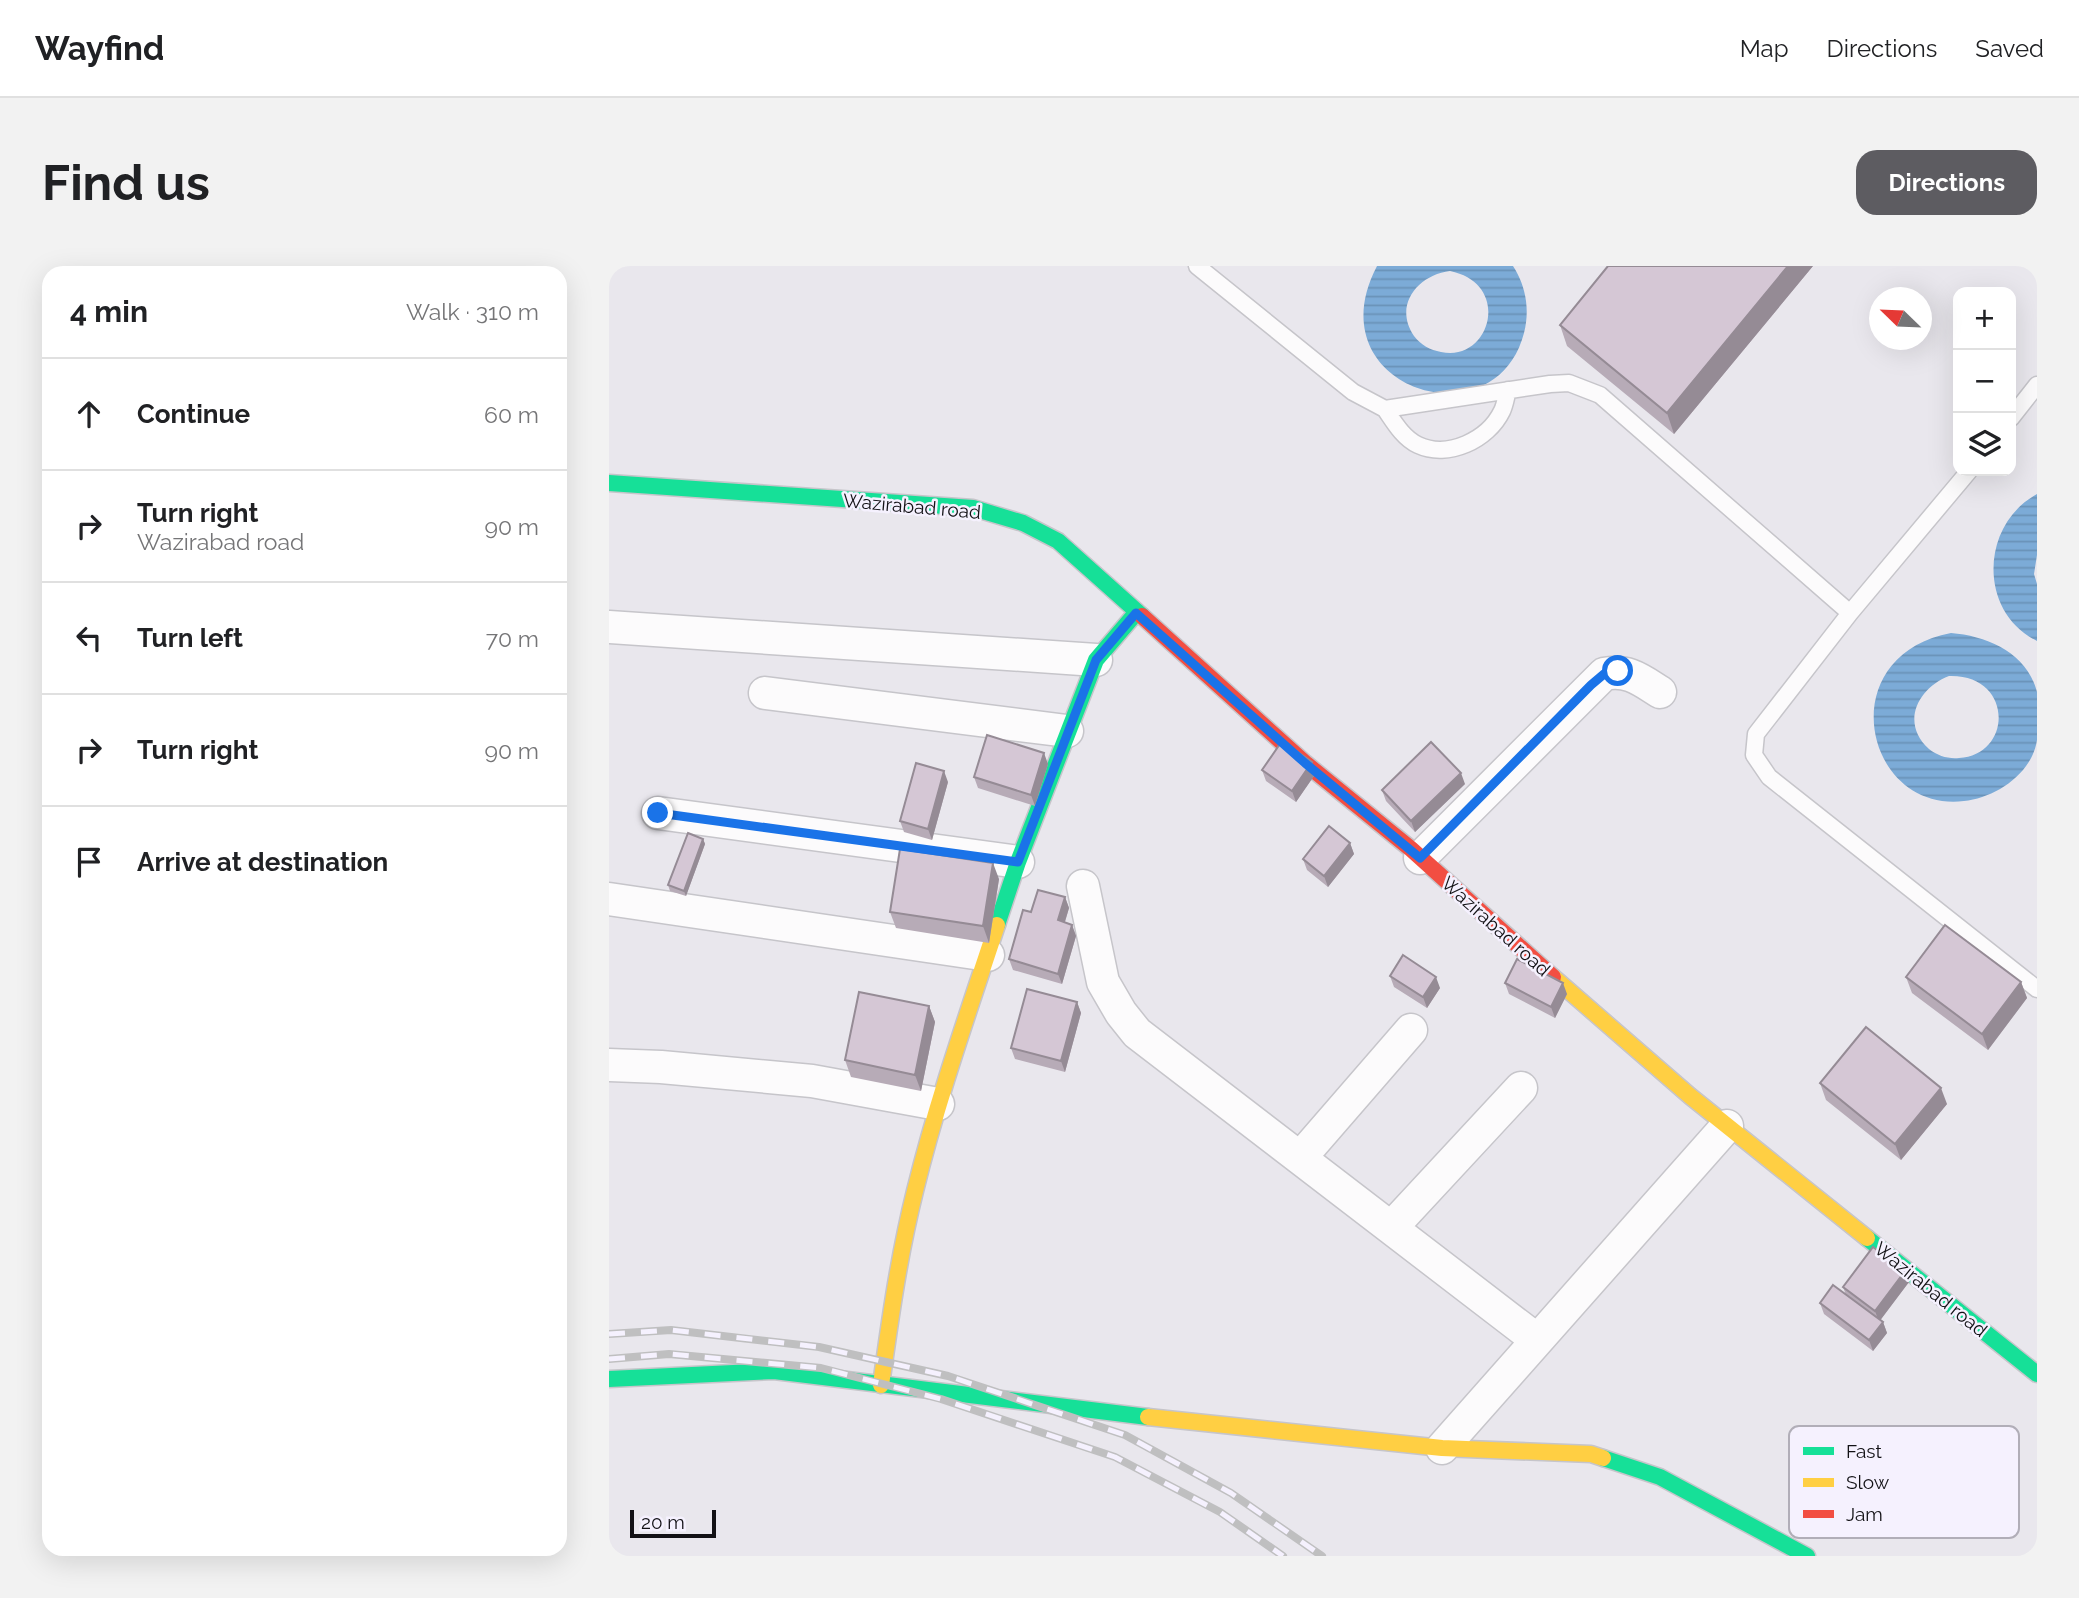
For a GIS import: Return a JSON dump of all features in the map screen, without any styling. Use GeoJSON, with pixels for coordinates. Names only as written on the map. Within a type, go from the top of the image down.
{"type":"FeatureCollection","features":[{"type":"Feature","properties":{"kind":"street","name":"Wazirabad road"},"geometry":{"type":"LineString","coordinates":[[609,483],[973,508],[1023,523],[1058,541],[1305,763],[1420,858],[1690,1096],[2037,1374]]}},
{"type":"Feature","properties":{"kind":"street"},"geometry":{"type":"LineString","coordinates":[[881,1385],[897,1272],[935,1112],[1018,862],[1067,731],[1096,660],[1136,613]]}},
{"type":"Feature","properties":{"kind":"street"},"geometry":{"type":"LineString","coordinates":[[609,627],[1096,660]]}},
{"type":"Feature","properties":{"kind":"street"},"geometry":{"type":"LineString","coordinates":[[1420,858],[1604,674],[1618,671],[1632,674],[1660,692]]}},
{"type":"Feature","properties":{"kind":"street"},"geometry":{"type":"LineString","coordinates":[[765,694],[1067,731]]}},
{"type":"Feature","properties":{"kind":"street"},"geometry":{"type":"LineString","coordinates":[[658,813],[1018,862]]}},
{"type":"Feature","properties":{"kind":"street"},"geometry":{"type":"LineString","coordinates":[[1083,886],[1103,982],[1121,1013],[1137,1033],[1537,1340]]}},
{"type":"Feature","properties":{"kind":"street"},"geometry":{"type":"LineString","coordinates":[[609,899],[988,955]]}},
{"type":"Feature","properties":{"kind":"street"},"geometry":{"type":"LineString","coordinates":[[1300,1158],[1411,1030]]}},
{"type":"Feature","properties":{"kind":"street"},"geometry":{"type":"LineString","coordinates":[[609,1065],[812,1081],[935,1112]]}},
{"type":"Feature","properties":{"kind":"street"},"geometry":{"type":"LineString","coordinates":[[1391,1228],[1521,1088]]}},
{"type":"Feature","properties":{"kind":"street"},"geometry":{"type":"LineString","coordinates":[[1442,1448],[1727,1126]]}},
{"type":"Feature","properties":{"kind":"street"},"geometry":{"type":"LineString","coordinates":[[609,1379],[774,1371],[1201,1423],[1442,1448],[1591,1454],[1660,1477],[1807,1556]]}},
{"type":"Feature","properties":{"kind":"lane"},"geometry":{"type":"LineString","coordinates":[[1197,266],[1353,392],[1385,408],[1399,431],[1418,445],[1444,450],[1475,440],[1488,430],[1502,411],[1508,390]]}},
{"type":"Feature","properties":{"kind":"lane"},"geometry":{"type":"LineString","coordinates":[[1385,408],[1569,383],[1600,395],[1850,613]]}},
{"type":"Feature","properties":{"kind":"lane"},"geometry":{"type":"LineString","coordinates":[[2015,413],[2037,385]]}},
{"type":"Feature","properties":{"kind":"lane"},"geometry":{"type":"LineString","coordinates":[[1965,476],[1850,613],[1756,734],[1754,755],[1769,777],[2037,989]]}},
{"type":"Feature","properties":{"kind":"water"},"geometry":{"type":"Polygon","coordinates":[[[1377,266],[1513,266],[1524,290],[1527,316],[1524,333],[1507,367],[1480,387],[1448,393],[1416,387],[1388,370],[1369,344],[1364,308],[1377,266]],[[1450,271],[1428,278],[1412,293],[1406,313],[1408,324],[1414,336],[1429,348],[1441,352],[1458,352],[1472,346],[1482,335],[1488,305],[1482,291],[1470,279],[1450,271]]]}},
{"type":"Feature","properties":{"kind":"water"},"geometry":{"type":"Polygon","coordinates":[[[2037,494],[2037,555],[2034,574],[2037,584],[2037,641],[2018,628],[2004,610],[1996,590],[1993,568],[1996,546],[2005,526],[2018,508],[2037,494]]]}},
{"type":"Feature","properties":{"kind":"water"},"geometry":{"type":"Polygon","coordinates":[[[1951,633],[1965,635],[2004,649],[2025,667],[2037,692],[2037,740],[2028,763],[2010,782],[1976,799],[1964,801],[1930,798],[1903,783],[1884,759],[1875,730],[1876,699],[1888,671],[1913,647],[1951,633]],[[1949,676],[1929,689],[1916,707],[1914,718],[1920,739],[1929,749],[1940,755],[1959,758],[1977,754],[1989,744],[1997,730],[1999,715],[1995,700],[1986,688],[1970,679],[1949,676]]]}},
{"type":"Feature","properties":{"kind":"building"},"geometry":{"type":"Polygon","coordinates":[[[1608,266],[1788,266],[1667,413],[1560,325],[1608,266]]]}},
{"type":"Feature","properties":{"kind":"building"},"geometry":{"type":"Polygon","coordinates":[[[987,735],[1044,753],[1031,795],[974,777],[987,735]]]}},
{"type":"Feature","properties":{"kind":"building"},"geometry":{"type":"Polygon","coordinates":[[[1282,741],[1312,762],[1292,791],[1262,770],[1282,741]]]}},
{"type":"Feature","properties":{"kind":"building"},"geometry":{"type":"Polygon","coordinates":[[[1431,742],[1461,773],[1411,821],[1382,790],[1431,742]]]}},
{"type":"Feature","properties":{"kind":"building"},"geometry":{"type":"Polygon","coordinates":[[[916,763],[944,771],[928,829],[900,821],[916,763]]]}},
{"type":"Feature","properties":{"kind":"building"},"geometry":{"type":"Polygon","coordinates":[[[1329,826],[1350,843],[1324,876],[1303,859],[1329,826]]]}},
{"type":"Feature","properties":{"kind":"building"},"geometry":{"type":"Polygon","coordinates":[[[688,833],[703,839],[684,891],[668,885],[688,833]]]}},
{"type":"Feature","properties":{"kind":"building"},"geometry":{"type":"Polygon","coordinates":[[[900,849],[993,863],[983,926],[890,912],[900,849]]]}},
{"type":"Feature","properties":{"kind":"building"},"geometry":{"type":"Polygon","coordinates":[[[1038,890],[1065,897],[1058,920],[1072,925],[1058,974],[1009,959],[1023,910],[1031,912],[1038,890]]]}},
{"type":"Feature","properties":{"kind":"building"},"geometry":{"type":"Polygon","coordinates":[[[1945,925],[2021,982],[1982,1034],[1906,977],[1945,925]]]}},
{"type":"Feature","properties":{"kind":"building"},"geometry":{"type":"Polygon","coordinates":[[[1403,955],[1436,977],[1423,997],[1390,976],[1403,955]]]}},
{"type":"Feature","properties":{"kind":"building"},"geometry":{"type":"Polygon","coordinates":[[[1517,959],[1563,983],[1551,1007],[1505,983],[1517,959]]]}},
{"type":"Feature","properties":{"kind":"building"},"geometry":{"type":"Polygon","coordinates":[[[1027,989],[1077,1002],[1061,1061],[1011,1048],[1027,989]]]}},
{"type":"Feature","properties":{"kind":"building"},"geometry":{"type":"Polygon","coordinates":[[[859,992],[929,1006],[915,1075],[845,1060],[859,992]]]}},
{"type":"Feature","properties":{"kind":"building"},"geometry":{"type":"Polygon","coordinates":[[[1866,1027],[1941,1088],[1895,1144],[1820,1083],[1866,1027]]]}},
{"type":"Feature","properties":{"kind":"building"},"geometry":{"type":"Polygon","coordinates":[[[1873,1247],[1905,1271],[1875,1311],[1843,1287],[1873,1247]]]}},
{"type":"Feature","properties":{"kind":"building"},"geometry":{"type":"Polygon","coordinates":[[[1833,1285],[1883,1322],[1869,1340],[1820,1303],[1833,1285]]]}},
{"type":"Feature","properties":{"kind":"railway"},"geometry":{"type":"LineString","coordinates":[[609,1334],[671,1330],[819,1347],[948,1376],[1125,1435],[1231,1493],[1322,1556]]}},
{"type":"Feature","properties":{"kind":"railway"},"geometry":{"type":"LineString","coordinates":[[609,1359],[669,1354],[821,1368],[941,1399],[1115,1457],[1220,1512],[1283,1556]]}},
{"type":"Feature","properties":{"kind":"traffic: fast"},"geometry":{"type":"LineString","coordinates":[[609,483],[973,508],[1023,523],[1058,541],[1142,616]]}},
{"type":"Feature","properties":{"kind":"traffic: fast"},"geometry":{"type":"LineString","coordinates":[[997,925],[1018,862],[1096,660],[1136,613]]}},
{"type":"Feature","properties":{"kind":"traffic: fast"},"geometry":{"type":"LineString","coordinates":[[1867,1238],[2037,1374]]}},
{"type":"Feature","properties":{"kind":"traffic: fast"},"geometry":{"type":"LineString","coordinates":[[609,1379],[774,1371],[1148,1417]]}},
{"type":"Feature","properties":{"kind":"traffic: fast"},"geometry":{"type":"LineString","coordinates":[[1603,1458],[1660,1477],[1807,1556]]}},
{"type":"Feature","properties":{"kind":"traffic: slow"},"geometry":{"type":"LineString","coordinates":[[881,1385],[891,1312],[915,1191],[943,1090],[997,925]]}},
{"type":"Feature","properties":{"kind":"traffic: slow"},"geometry":{"type":"LineString","coordinates":[[1553,977],[1690,1096],[1867,1238]]}},
{"type":"Feature","properties":{"kind":"traffic: slow"},"geometry":{"type":"LineString","coordinates":[[1148,1417],[1442,1448],[1591,1454],[1603,1458]]}},
{"type":"Feature","properties":{"kind":"traffic: jam"},"geometry":{"type":"LineString","coordinates":[[1142,616],[1305,763],[1411,849],[1553,977]]}},
{"type":"Feature","properties":{"kind":"route"},"geometry":{"type":"LineString","coordinates":[[658,813],[1018,862],[1096,660],[1136,613],[1305,763],[1420,858],[1591,685],[1604,674],[1618,671]]}}]}
